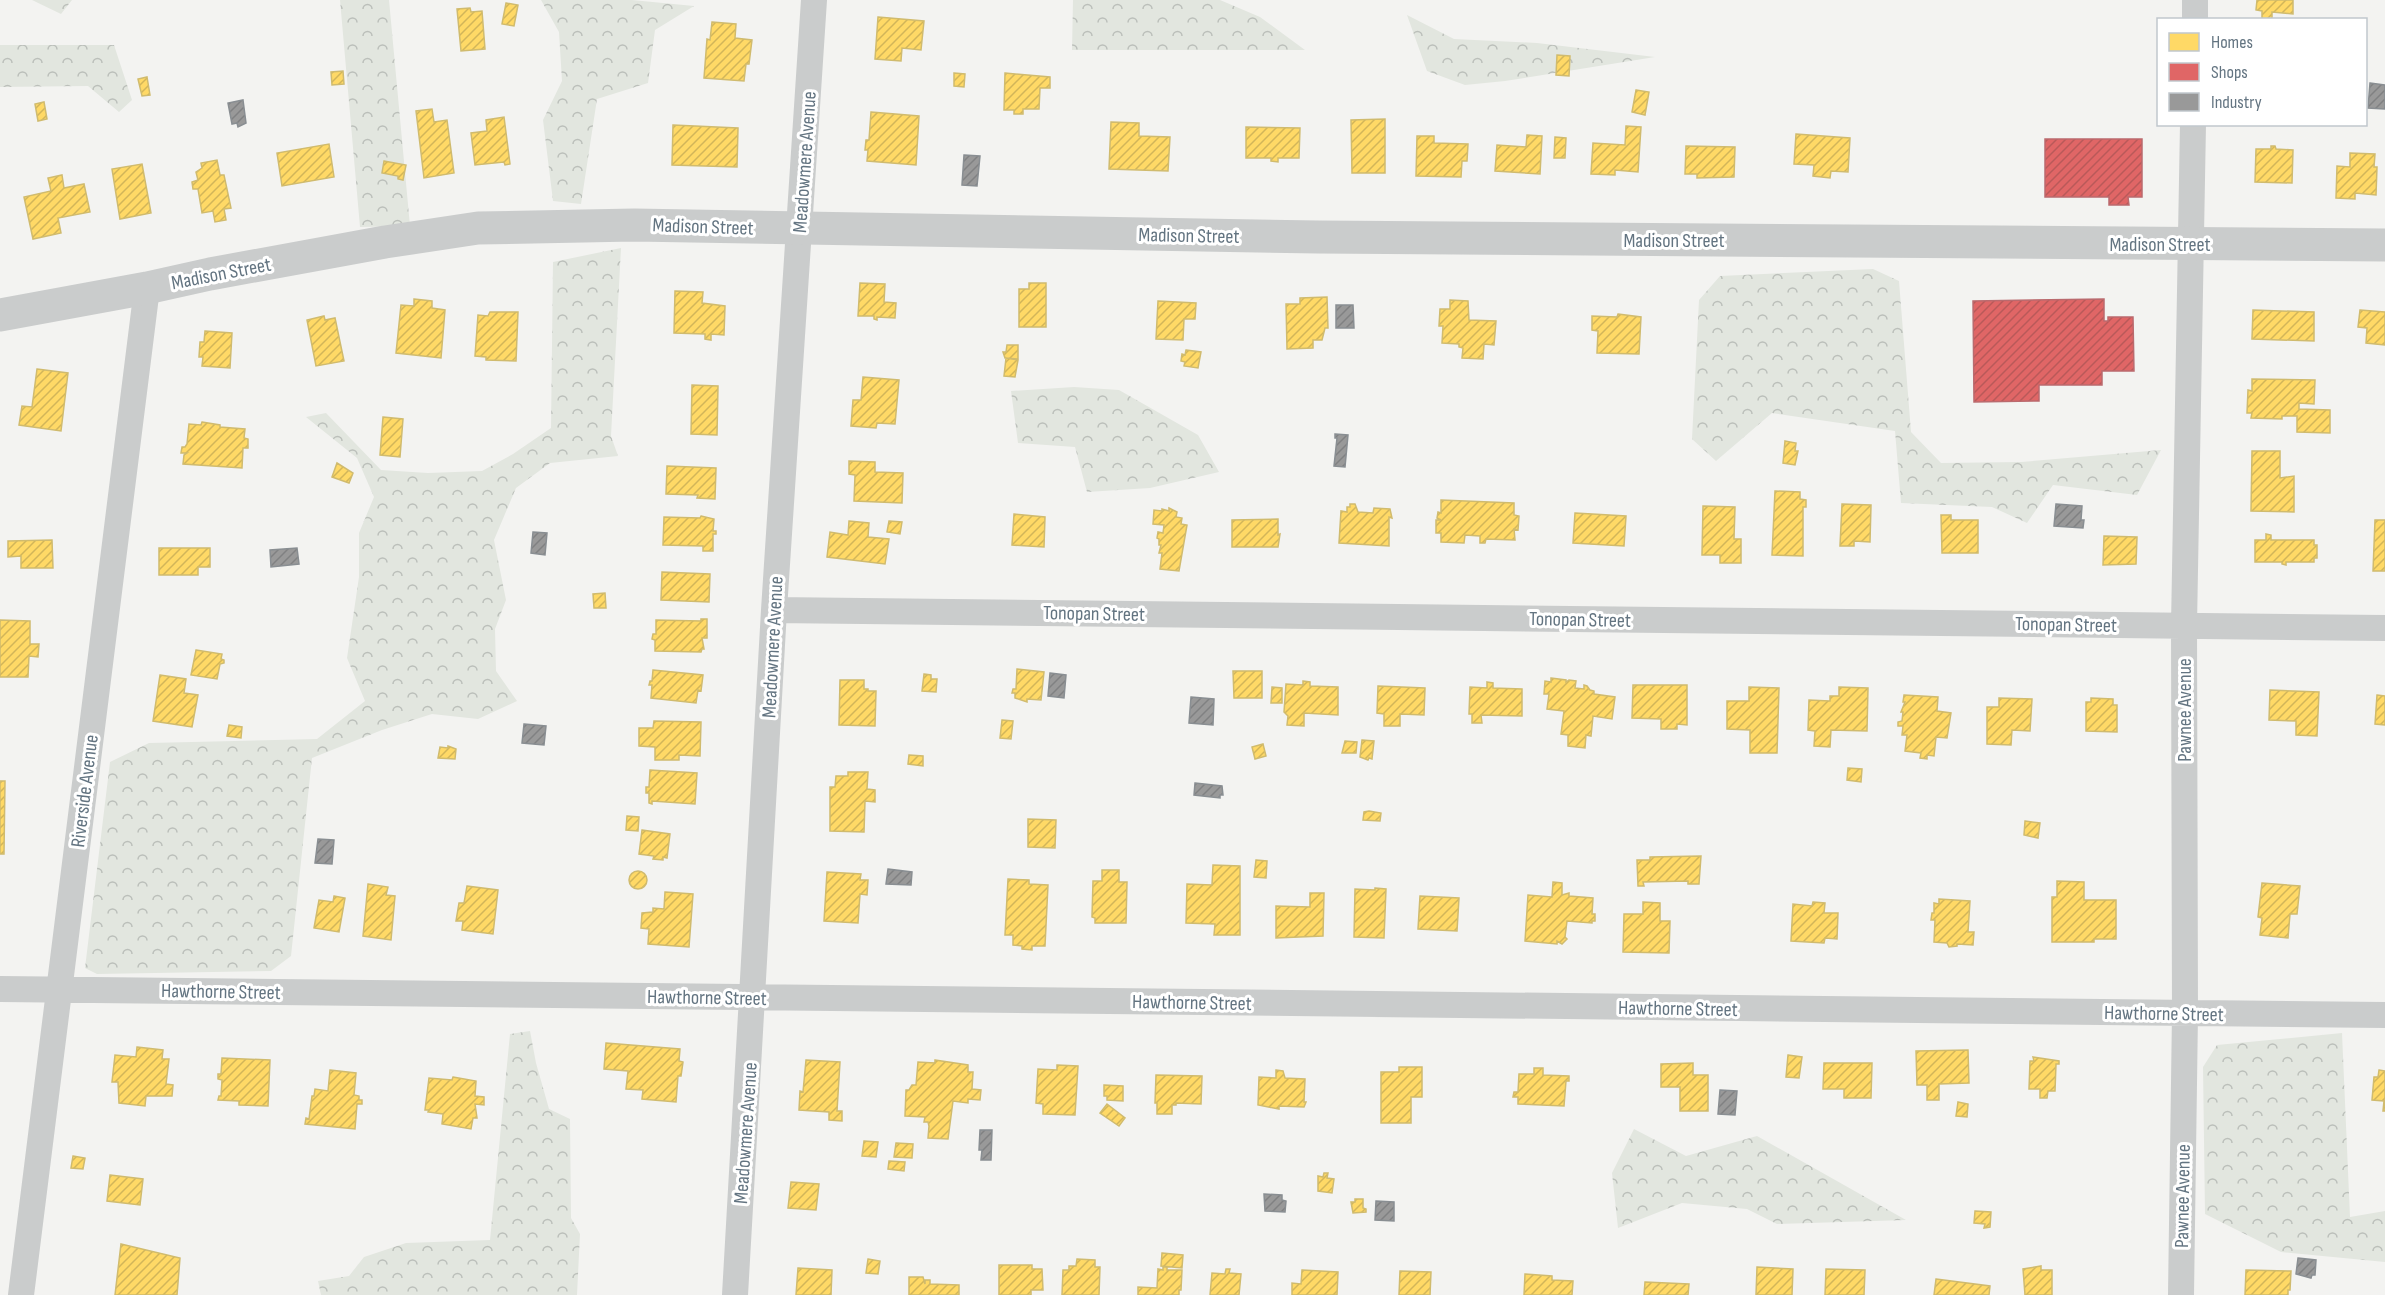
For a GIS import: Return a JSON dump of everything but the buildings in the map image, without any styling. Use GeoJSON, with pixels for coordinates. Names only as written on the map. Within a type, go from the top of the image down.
{"type":"FeatureCollection","features":[{"type":"Feature","properties":{"kind":"street","name":"Meadowmere Avenue"},"geometry":{"type":"LineString","coordinates":[[735,1295],[774,610],[814,0]]}},
{"type":"Feature","properties":{"kind":"street"},"geometry":{"type":"LineString","coordinates":[[2195,0],[2195,18]]}},
{"type":"Feature","properties":{"kind":"street","name":"Pawnee Avenue"},"geometry":{"type":"LineString","coordinates":[[2181,1295],[2186,1014],[2184,626],[2193,126]]}},
{"type":"Feature","properties":{"kind":"street","name":"Madison Street"},"geometry":{"type":"LineString","coordinates":[[0,315],[327,252],[478,228],[634,225],[1342,237],[2385,245]]}},
{"type":"Feature","properties":{"kind":"street","name":"Riverside Avenue"},"geometry":{"type":"LineString","coordinates":[[21,1295],[147,288]]}},
{"type":"Feature","properties":{"kind":"street","name":"Tonopan Street"},"geometry":{"type":"LineString","coordinates":[[774,610],[2385,628]]}},
{"type":"Feature","properties":{"kind":"street","name":"Hawthorne Street"},"geometry":{"type":"LineString","coordinates":[[0,989],[2385,1015]]}},
{"type":"Feature","properties":{"kind":"green space"},"geometry":{"type":"Polygon","coordinates":[[[32,0],[72,0],[61,14],[32,0]]]}},
{"type":"Feature","properties":{"kind":"green space"},"geometry":{"type":"Polygon","coordinates":[[[340,0],[389,0],[410,226],[360,227],[340,0]]]}},
{"type":"Feature","properties":{"kind":"green space"},"geometry":{"type":"Polygon","coordinates":[[[541,0],[632,0],[694,6],[655,30],[648,83],[597,99],[581,204],[553,201],[543,120],[562,81],[559,32],[541,0]]]}},
{"type":"Feature","properties":{"kind":"green space"},"geometry":{"type":"Polygon","coordinates":[[[1073,0],[1220,0],[1260,17],[1305,50],[1072,50],[1073,0]]]}},
{"type":"Feature","properties":{"kind":"green space"},"geometry":{"type":"Polygon","coordinates":[[[1407,15],[1454,39],[1537,43],[1655,57],[1505,81],[1465,85],[1427,71],[1407,15]]]}},
{"type":"Feature","properties":{"kind":"green space"},"geometry":{"type":"Polygon","coordinates":[[[0,45],[114,45],[132,100],[119,112],[88,86],[0,87],[0,45]]]}},
{"type":"Feature","properties":{"kind":"green space"},"geometry":{"type":"Polygon","coordinates":[[[621,248],[611,436],[618,456],[550,463],[516,488],[494,540],[506,600],[495,629],[496,671],[517,701],[478,719],[432,714],[382,730],[312,758],[291,956],[271,971],[97,974],[85,968],[110,762],[149,743],[317,739],[365,701],[347,658],[359,577],[359,533],[374,497],[357,458],[306,417],[326,413],[381,470],[428,473],[482,471],[513,454],[551,428],[553,262],[621,248]]]}},
{"type":"Feature","properties":{"kind":"green space"},"geometry":{"type":"Polygon","coordinates":[[[1873,269],[1899,281],[1911,432],[1941,463],[2021,462],[2161,450],[2137,495],[2053,485],[2027,523],[1992,507],[1901,503],[1895,431],[1772,413],[1716,461],[1692,439],[1699,300],[1720,276],[1873,269]]]}},
{"type":"Feature","properties":{"kind":"green space"},"geometry":{"type":"Polygon","coordinates":[[[1074,387],[1119,390],[1198,435],[1219,472],[1150,488],[1087,492],[1075,447],[1018,443],[1011,391],[1074,387]]]}},
{"type":"Feature","properties":{"kind":"green space"},"geometry":{"type":"Polygon","coordinates":[[[530,1031],[549,1109],[570,1119],[571,1218],[580,1234],[577,1295],[321,1295],[318,1281],[349,1276],[364,1257],[406,1243],[490,1240],[510,1034],[530,1031]]]}},
{"type":"Feature","properties":{"kind":"green space"},"geometry":{"type":"Polygon","coordinates":[[[2342,1033],[2350,1217],[2385,1211],[2385,1262],[2281,1252],[2205,1214],[2203,1067],[2217,1045],[2342,1033]]]}},
{"type":"Feature","properties":{"kind":"green space"},"geometry":{"type":"Polygon","coordinates":[[[1634,1129],[1686,1156],[1757,1136],[1906,1220],[1777,1224],[1747,1209],[1682,1203],[1618,1228],[1612,1173],[1634,1129]]]}}]}
